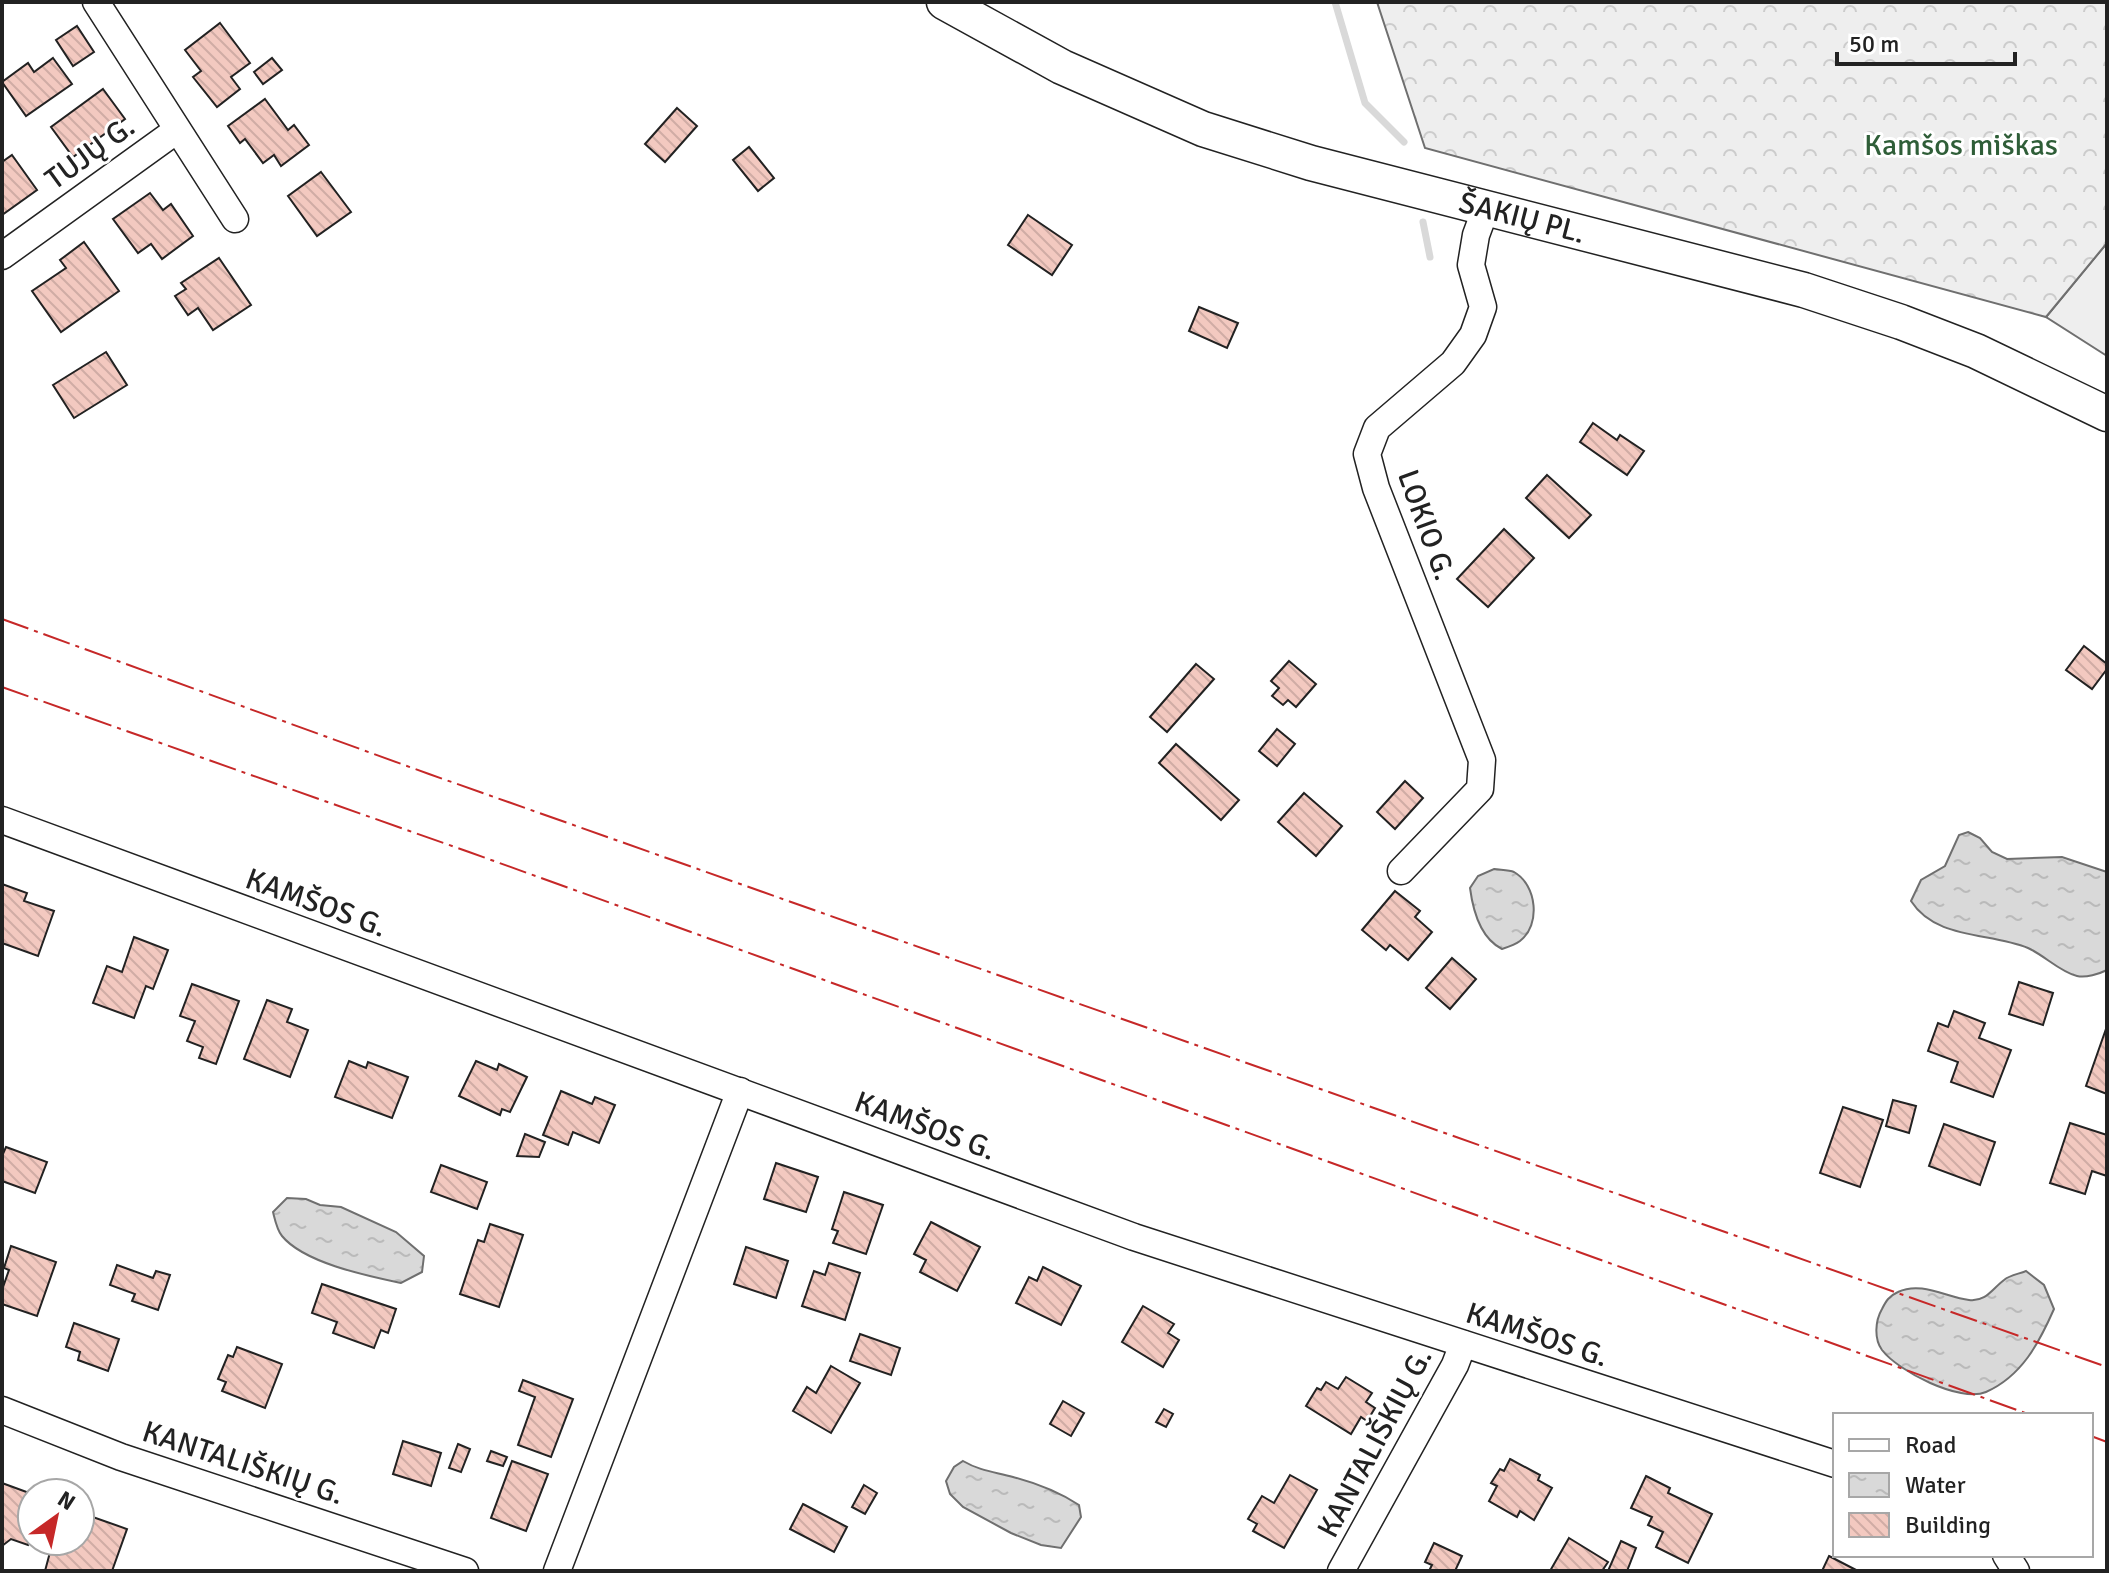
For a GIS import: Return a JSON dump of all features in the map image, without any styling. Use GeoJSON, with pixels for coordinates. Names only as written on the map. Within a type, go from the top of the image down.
{"type":"FeatureCollection","features":[{"type":"Feature","properties":{"kind":"main road","name":"ŠAKIŲ PL."},"geometry":{"type":"LineString","coordinates":[[944,2],[1062,67],[1203,129],[1311,163],[1789,286],[1901,322],[1976,351],[2107,414]]}},
{"type":"Feature","properties":{"kind":"street","name":"TUJŲ G."},"geometry":{"type":"LineString","coordinates":[[96,2],[235,219]]}},
{"type":"Feature","properties":{"kind":"street","name":"TUJŲ G."},"geometry":{"type":"LineString","coordinates":[[2,256],[177,130]]}},
{"type":"Feature","properties":{"kind":"street","name":"LOKIO G."},"geometry":{"type":"LineString","coordinates":[[1401,871],[1480,789],[1482,760],[1376,488],[1367,454],[1377,428],[1453,363],[1473,335],[1483,307],[1471,265],[1476,235],[1486,208]]}},
{"type":"Feature","properties":{"kind":"street","name":"KAMŠOS G."},"geometry":{"type":"LineString","coordinates":[[2,820],[1134,1237],[1833,1463]]}},
{"type":"Feature","properties":{"kind":"street"},"geometry":{"type":"LineString","coordinates":[[557,1571],[740,1091]]}},
{"type":"Feature","properties":{"kind":"street","name":"KANTALIŠKIŲ G."},"geometry":{"type":"LineString","coordinates":[[1341,1571],[1455,1365],[1463,1344]]}},
{"type":"Feature","properties":{"kind":"street","name":"KANTALIŠKIŲ G."},"geometry":{"type":"LineString","coordinates":[[2,1410],[121,1457],[465,1571]]}},
{"type":"Feature","properties":{"kind":"green space","name":"Kamšos miškas"},"geometry":{"type":"Polygon","coordinates":[[[1377,2],[2107,2],[2107,243],[2046,317],[1425,148],[1377,2]]]}},
{"type":"Feature","properties":{"kind":"green space"},"geometry":{"type":"Polygon","coordinates":[[[2107,243],[2107,356],[2046,317],[2107,243]]]}},
{"type":"Feature","properties":{"kind":"water"},"geometry":{"type":"Polygon","coordinates":[[[1968,832],[1980,838],[1992,852],[2007,859],[2062,857],[2107,872],[2107,970],[2077,976],[2028,948],[1949,929],[1922,914],[1911,901],[1921,880],[1945,866],[1959,835],[1968,832]]]}},
{"type":"Feature","properties":{"kind":"water"},"geometry":{"type":"Polygon","coordinates":[[[1494,869],[1514,872],[1522,878],[1534,905],[1527,934],[1502,949],[1483,931],[1470,888],[1478,876],[1494,869]]]}},
{"type":"Feature","properties":{"kind":"water"},"geometry":{"type":"Polygon","coordinates":[[[287,1198],[341,1207],[396,1232],[424,1256],[422,1272],[401,1283],[337,1267],[305,1254],[282,1236],[276,1225],[273,1212],[287,1198]]]}},
{"type":"Feature","properties":{"kind":"water"},"geometry":{"type":"Polygon","coordinates":[[[2026,1271],[2044,1285],[2054,1309],[2035,1346],[2019,1368],[1986,1392],[1961,1393],[1930,1383],[1901,1367],[1879,1346],[1876,1330],[1878,1319],[1886,1301],[1895,1294],[1916,1288],[1975,1300],[1984,1297],[2006,1278],[2026,1271]]]}},
{"type":"Feature","properties":{"kind":"water"},"geometry":{"type":"Polygon","coordinates":[[[963,1461],[1039,1485],[1079,1505],[1081,1517],[1061,1548],[1041,1545],[1011,1533],[963,1507],[950,1494],[946,1481],[954,1467],[963,1461]]]}},
{"type":"Feature","properties":{"kind":"building"},"geometry":{"type":"Polygon","coordinates":[[[220,23],[250,63],[231,77],[240,89],[217,107],[193,77],[201,71],[185,50],[220,23]]]}},
{"type":"Feature","properties":{"kind":"building"},"geometry":{"type":"Polygon","coordinates":[[[77,26],[94,52],[73,66],[56,40],[77,26]]]}},
{"type":"Feature","properties":{"kind":"building"},"geometry":{"type":"Polygon","coordinates":[[[53,58],[72,84],[26,116],[2,82],[28,63],[34,72],[53,58]]]}},
{"type":"Feature","properties":{"kind":"building"},"geometry":{"type":"Polygon","coordinates":[[[272,58],[282,70],[263,84],[254,72],[272,58]]]}},
{"type":"Feature","properties":{"kind":"building"},"geometry":{"type":"Polygon","coordinates":[[[103,89],[125,119],[73,157],[51,127],[103,89]]]}},
{"type":"Feature","properties":{"kind":"building"},"geometry":{"type":"Polygon","coordinates":[[[265,99],[288,130],[294,125],[309,145],[281,166],[274,155],[263,163],[245,139],[240,143],[228,126],[265,99]]]}},
{"type":"Feature","properties":{"kind":"building"},"geometry":{"type":"Polygon","coordinates":[[[677,108],[697,126],[665,162],[645,144],[677,108]]]}},
{"type":"Feature","properties":{"kind":"building"},"geometry":{"type":"Polygon","coordinates":[[[749,147],[774,178],[758,191],[733,160],[749,147]]]}},
{"type":"Feature","properties":{"kind":"building"},"geometry":{"type":"Polygon","coordinates":[[[12,155],[37,190],[2,215],[2,162],[12,155]]]}},
{"type":"Feature","properties":{"kind":"building"},"geometry":{"type":"Polygon","coordinates":[[[321,172],[351,212],[317,236],[288,196],[321,172]]]}},
{"type":"Feature","properties":{"kind":"building"},"geometry":{"type":"Polygon","coordinates":[[[150,193],[163,210],[171,204],[193,236],[162,259],[151,244],[138,253],[113,219],[150,193]]]}},
{"type":"Feature","properties":{"kind":"building"},"geometry":{"type":"Polygon","coordinates":[[[1028,215],[1072,245],[1052,275],[1008,245],[1028,215]]]}},
{"type":"Feature","properties":{"kind":"building"},"geometry":{"type":"Polygon","coordinates":[[[84,242],[119,291],[61,332],[32,291],[66,268],[60,260],[84,242]]]}},
{"type":"Feature","properties":{"kind":"building"},"geometry":{"type":"Polygon","coordinates":[[[219,258],[251,305],[213,330],[198,308],[188,315],[175,296],[186,289],[181,283],[219,258]]]}},
{"type":"Feature","properties":{"kind":"building"},"geometry":{"type":"Polygon","coordinates":[[[1199,307],[1238,323],[1227,348],[1189,331],[1199,307]]]}},
{"type":"Feature","properties":{"kind":"building"},"geometry":{"type":"Polygon","coordinates":[[[106,352],[127,385],[74,418],[53,385],[106,352]]]}},
{"type":"Feature","properties":{"kind":"building"},"geometry":{"type":"Polygon","coordinates":[[[1593,423],[1617,440],[1620,435],[1644,451],[1627,475],[1580,442],[1593,423]]]}},
{"type":"Feature","properties":{"kind":"building"},"geometry":{"type":"Polygon","coordinates":[[[1547,475],[1591,515],[1569,538],[1526,498],[1547,475]]]}},
{"type":"Feature","properties":{"kind":"building"},"geometry":{"type":"Polygon","coordinates":[[[1504,529],[1534,558],[1488,607],[1457,579],[1504,529]]]}},
{"type":"Feature","properties":{"kind":"building"},"geometry":{"type":"Polygon","coordinates":[[[2084,646],[2107,664],[2107,669],[2092,689],[2066,670],[2084,646]]]}},
{"type":"Feature","properties":{"kind":"building"},"geometry":{"type":"Polygon","coordinates":[[[1289,661],[1316,684],[1296,707],[1288,700],[1283,705],[1272,696],[1279,688],[1271,681],[1289,661]]]}},
{"type":"Feature","properties":{"kind":"building"},"geometry":{"type":"Polygon","coordinates":[[[1196,664],[1214,679],[1167,732],[1150,717],[1196,664]]]}},
{"type":"Feature","properties":{"kind":"building"},"geometry":{"type":"Polygon","coordinates":[[[1277,729],[1295,744],[1277,766],[1259,751],[1277,729]]]}},
{"type":"Feature","properties":{"kind":"building"},"geometry":{"type":"Polygon","coordinates":[[[1176,744],[1239,800],[1221,820],[1159,763],[1176,744]]]}},
{"type":"Feature","properties":{"kind":"building"},"geometry":{"type":"Polygon","coordinates":[[[1405,781],[1423,798],[1395,829],[1377,812],[1405,781]]]}},
{"type":"Feature","properties":{"kind":"building"},"geometry":{"type":"Polygon","coordinates":[[[1304,793],[1342,826],[1316,856],[1278,822],[1304,793]]]}},
{"type":"Feature","properties":{"kind":"building"},"geometry":{"type":"Polygon","coordinates":[[[2,884],[27,893],[24,901],[54,911],[38,956],[2,943],[2,884]]]}},
{"type":"Feature","properties":{"kind":"building"},"geometry":{"type":"Polygon","coordinates":[[[1395,891],[1420,911],[1415,917],[1432,932],[1408,960],[1390,945],[1386,950],[1362,930],[1395,891]]]}},
{"type":"Feature","properties":{"kind":"building"},"geometry":{"type":"Polygon","coordinates":[[[134,937],[168,950],[153,989],[146,986],[134,1018],[93,1003],[107,966],[122,972],[134,937]]]}},
{"type":"Feature","properties":{"kind":"building"},"geometry":{"type":"Polygon","coordinates":[[[1452,958],[1476,979],[1450,1009],[1426,988],[1452,958]]]}},
{"type":"Feature","properties":{"kind":"building"},"geometry":{"type":"Polygon","coordinates":[[[2019,982],[2053,993],[2043,1025],[2009,1014],[2019,982]]]}},
{"type":"Feature","properties":{"kind":"building"},"geometry":{"type":"Polygon","coordinates":[[[192,984],[239,1001],[216,1064],[199,1058],[203,1047],[187,1041],[195,1021],[180,1016],[192,984]]]}},
{"type":"Feature","properties":{"kind":"building"},"geometry":{"type":"Polygon","coordinates":[[[267,1000],[292,1009],[287,1022],[308,1030],[290,1077],[244,1059],[267,1000]]]}},
{"type":"Feature","properties":{"kind":"building"},"geometry":{"type":"Polygon","coordinates":[[[1954,1011],[1985,1023],[1979,1038],[2011,1050],[1993,1097],[1951,1082],[1958,1062],[1928,1051],[1938,1023],[1948,1027],[1954,1011]]]}},
{"type":"Feature","properties":{"kind":"building"},"geometry":{"type":"Polygon","coordinates":[[[2107,1026],[2107,1094],[2086,1086],[2107,1026]]]}},
{"type":"Feature","properties":{"kind":"building"},"geometry":{"type":"Polygon","coordinates":[[[349,1061],[366,1068],[368,1062],[408,1077],[392,1118],[335,1097],[349,1061]]]}},
{"type":"Feature","properties":{"kind":"building"},"geometry":{"type":"Polygon","coordinates":[[[476,1061],[497,1070],[499,1064],[527,1077],[510,1112],[502,1109],[500,1115],[459,1096],[476,1061]]]}},
{"type":"Feature","properties":{"kind":"building"},"geometry":{"type":"Polygon","coordinates":[[[561,1091],[592,1104],[595,1097],[615,1105],[599,1143],[573,1132],[568,1145],[543,1135],[561,1091]]]}},
{"type":"Feature","properties":{"kind":"building"},"geometry":{"type":"Polygon","coordinates":[[[1893,1100],[1916,1106],[1909,1133],[1886,1126],[1893,1100]]]}},
{"type":"Feature","properties":{"kind":"building"},"geometry":{"type":"Polygon","coordinates":[[[1843,1107],[1883,1120],[1860,1187],[1820,1173],[1843,1107]]]}},
{"type":"Feature","properties":{"kind":"building"},"geometry":{"type":"Polygon","coordinates":[[[2070,1123],[2107,1135],[2107,1176],[2092,1171],[2085,1194],[2050,1183],[2070,1123]]]}},
{"type":"Feature","properties":{"kind":"building"},"geometry":{"type":"Polygon","coordinates":[[[1944,1124],[1995,1142],[1980,1185],[1929,1166],[1944,1124]]]}},
{"type":"Feature","properties":{"kind":"building"},"geometry":{"type":"Polygon","coordinates":[[[525,1134],[545,1142],[539,1157],[517,1156],[525,1134]]]}},
{"type":"Feature","properties":{"kind":"building"},"geometry":{"type":"Polygon","coordinates":[[[6,1147],[47,1162],[35,1193],[2,1181],[2,1156],[6,1147]]]}},
{"type":"Feature","properties":{"kind":"building"},"geometry":{"type":"Polygon","coordinates":[[[776,1163],[818,1177],[806,1212],[764,1199],[776,1163]]]}},
{"type":"Feature","properties":{"kind":"building"},"geometry":{"type":"Polygon","coordinates":[[[441,1165],[487,1182],[477,1209],[431,1192],[441,1165]]]}},
{"type":"Feature","properties":{"kind":"building"},"geometry":{"type":"Polygon","coordinates":[[[844,1192],[883,1205],[866,1254],[833,1243],[838,1231],[832,1229],[844,1192]]]}},
{"type":"Feature","properties":{"kind":"building"},"geometry":{"type":"Polygon","coordinates":[[[931,1222],[980,1247],[957,1291],[920,1272],[926,1260],[914,1254],[931,1222]]]}},
{"type":"Feature","properties":{"kind":"building"},"geometry":{"type":"Polygon","coordinates":[[[490,1224],[523,1235],[499,1307],[460,1294],[478,1240],[484,1242],[490,1224]]]}},
{"type":"Feature","properties":{"kind":"building"},"geometry":{"type":"Polygon","coordinates":[[[11,1246],[56,1262],[37,1316],[2,1304],[2,1290],[9,1270],[4,1268],[11,1246]]]}},
{"type":"Feature","properties":{"kind":"building"},"geometry":{"type":"Polygon","coordinates":[[[746,1247],[788,1261],[776,1298],[734,1284],[746,1247]]]}},
{"type":"Feature","properties":{"kind":"building"},"geometry":{"type":"Polygon","coordinates":[[[829,1263],[860,1273],[845,1320],[802,1306],[814,1271],[825,1275],[829,1263]]]}},
{"type":"Feature","properties":{"kind":"building"},"geometry":{"type":"Polygon","coordinates":[[[117,1265],[153,1278],[156,1271],[170,1275],[158,1310],[132,1301],[135,1294],[110,1285],[117,1265]]]}},
{"type":"Feature","properties":{"kind":"building"},"geometry":{"type":"Polygon","coordinates":[[[1043,1267],[1081,1286],[1061,1325],[1016,1303],[1029,1277],[1037,1281],[1043,1267]]]}},
{"type":"Feature","properties":{"kind":"building"},"geometry":{"type":"Polygon","coordinates":[[[322,1284],[396,1309],[388,1333],[381,1330],[374,1348],[333,1333],[337,1322],[312,1313],[322,1284]]]}},
{"type":"Feature","properties":{"kind":"building"},"geometry":{"type":"Polygon","coordinates":[[[1143,1306],[1174,1324],[1168,1333],[1179,1340],[1163,1367],[1122,1342],[1143,1306]]]}},
{"type":"Feature","properties":{"kind":"building"},"geometry":{"type":"Polygon","coordinates":[[[74,1323],[119,1339],[108,1371],[78,1360],[80,1352],[66,1347],[74,1323]]]}},
{"type":"Feature","properties":{"kind":"building"},"geometry":{"type":"Polygon","coordinates":[[[860,1334],[900,1348],[891,1375],[850,1361],[860,1334]]]}},
{"type":"Feature","properties":{"kind":"building"},"geometry":{"type":"Polygon","coordinates":[[[237,1347],[282,1364],[265,1408],[222,1391],[226,1382],[218,1379],[228,1355],[233,1357],[237,1347]]]}},
{"type":"Feature","properties":{"kind":"building"},"geometry":{"type":"Polygon","coordinates":[[[831,1366],[860,1383],[831,1433],[793,1411],[807,1387],[816,1393],[831,1366]]]}},
{"type":"Feature","properties":{"kind":"building"},"geometry":{"type":"Polygon","coordinates":[[[1346,1377],[1372,1393],[1366,1402],[1375,1408],[1367,1421],[1361,1417],[1351,1434],[1306,1406],[1317,1388],[1321,1390],[1326,1382],[1338,1389],[1346,1377]]]}},
{"type":"Feature","properties":{"kind":"building"},"geometry":{"type":"Polygon","coordinates":[[[523,1380],[573,1399],[551,1457],[518,1445],[535,1397],[519,1391],[523,1380]]]}},
{"type":"Feature","properties":{"kind":"building"},"geometry":{"type":"Polygon","coordinates":[[[1063,1401],[1084,1413],[1071,1436],[1050,1424],[1063,1401]]]}},
{"type":"Feature","properties":{"kind":"building"},"geometry":{"type":"Polygon","coordinates":[[[1164,1409],[1173,1414],[1166,1427],[1156,1422],[1164,1409]]]}},
{"type":"Feature","properties":{"kind":"building"},"geometry":{"type":"Polygon","coordinates":[[[403,1441],[441,1453],[431,1486],[393,1474],[403,1441]]]}},
{"type":"Feature","properties":{"kind":"building"},"geometry":{"type":"Polygon","coordinates":[[[458,1444],[470,1449],[461,1472],[449,1468],[458,1444]]]}},
{"type":"Feature","properties":{"kind":"building"},"geometry":{"type":"Polygon","coordinates":[[[491,1451],[507,1457],[503,1466],[487,1461],[491,1451]]]}},
{"type":"Feature","properties":{"kind":"building"},"geometry":{"type":"Polygon","coordinates":[[[1510,1459],[1540,1475],[1538,1480],[1552,1488],[1534,1520],[1520,1511],[1517,1517],[1489,1501],[1497,1486],[1491,1483],[1500,1469],[1504,1471],[1510,1459]]]}},
{"type":"Feature","properties":{"kind":"building"},"geometry":{"type":"Polygon","coordinates":[[[512,1461],[548,1474],[526,1531],[491,1518],[512,1461]]]}},
{"type":"Feature","properties":{"kind":"building"},"geometry":{"type":"Polygon","coordinates":[[[1290,1475],[1317,1490],[1284,1548],[1253,1531],[1257,1524],[1248,1519],[1262,1496],[1274,1503],[1290,1475]]]}},
{"type":"Feature","properties":{"kind":"building"},"geometry":{"type":"Polygon","coordinates":[[[1646,1476],[1670,1488],[1668,1493],[1712,1514],[1688,1563],[1656,1547],[1663,1532],[1648,1525],[1652,1517],[1631,1508],[1646,1476]]]}},
{"type":"Feature","properties":{"kind":"building"},"geometry":{"type":"Polygon","coordinates":[[[2,1483],[16,1488],[16,1541],[11,1539],[2,1546],[2,1483]]]}},
{"type":"Feature","properties":{"kind":"building"},"geometry":{"type":"Polygon","coordinates":[[[864,1485],[877,1493],[865,1514],[852,1507],[864,1485]]]}},
{"type":"Feature","properties":{"kind":"building"},"geometry":{"type":"Polygon","coordinates":[[[803,1504],[847,1527],[834,1552],[790,1529],[803,1504]]]}},
{"type":"Feature","properties":{"kind":"building"},"geometry":{"type":"Polygon","coordinates":[[[96,1518],[127,1529],[112,1571],[45,1571],[49,1557],[96,1557],[96,1518]]]}},
{"type":"Feature","properties":{"kind":"building"},"geometry":{"type":"Polygon","coordinates":[[[1569,1538],[1608,1562],[1602,1571],[1550,1571],[1569,1538]]]}},
{"type":"Feature","properties":{"kind":"building"},"geometry":{"type":"Polygon","coordinates":[[[1621,1541],[1636,1548],[1627,1571],[1608,1571],[1621,1541]]]}},
{"type":"Feature","properties":{"kind":"building"},"geometry":{"type":"Polygon","coordinates":[[[1434,1543],[1462,1556],[1455,1571],[1429,1571],[1432,1565],[1425,1562],[1434,1543]]]}},
{"type":"Feature","properties":{"kind":"building"},"geometry":{"type":"Polygon","coordinates":[[[1829,1556],[1858,1571],[1822,1571],[1829,1556]]]}},
{"type":"Feature","properties":{"kind":"waterway"},"geometry":{"type":"LineString","coordinates":[[1335,2],[1365,103],[1404,142]]}},
{"type":"Feature","properties":{"kind":"waterway"},"geometry":{"type":"LineString","coordinates":[[1423,222],[1430,257]]}},
{"type":"Feature","properties":{"kind":"power"},"geometry":{"type":"LineString","coordinates":[[2,619],[429,774],[2107,1367]]}},
{"type":"Feature","properties":{"kind":"power"},"geometry":{"type":"LineString","coordinates":[[2,687],[469,852],[2025,1413]]}},
{"type":"Feature","properties":{"kind":"power"},"geometry":{"type":"LineString","coordinates":[[2093,1437],[2107,1442]]}}]}
